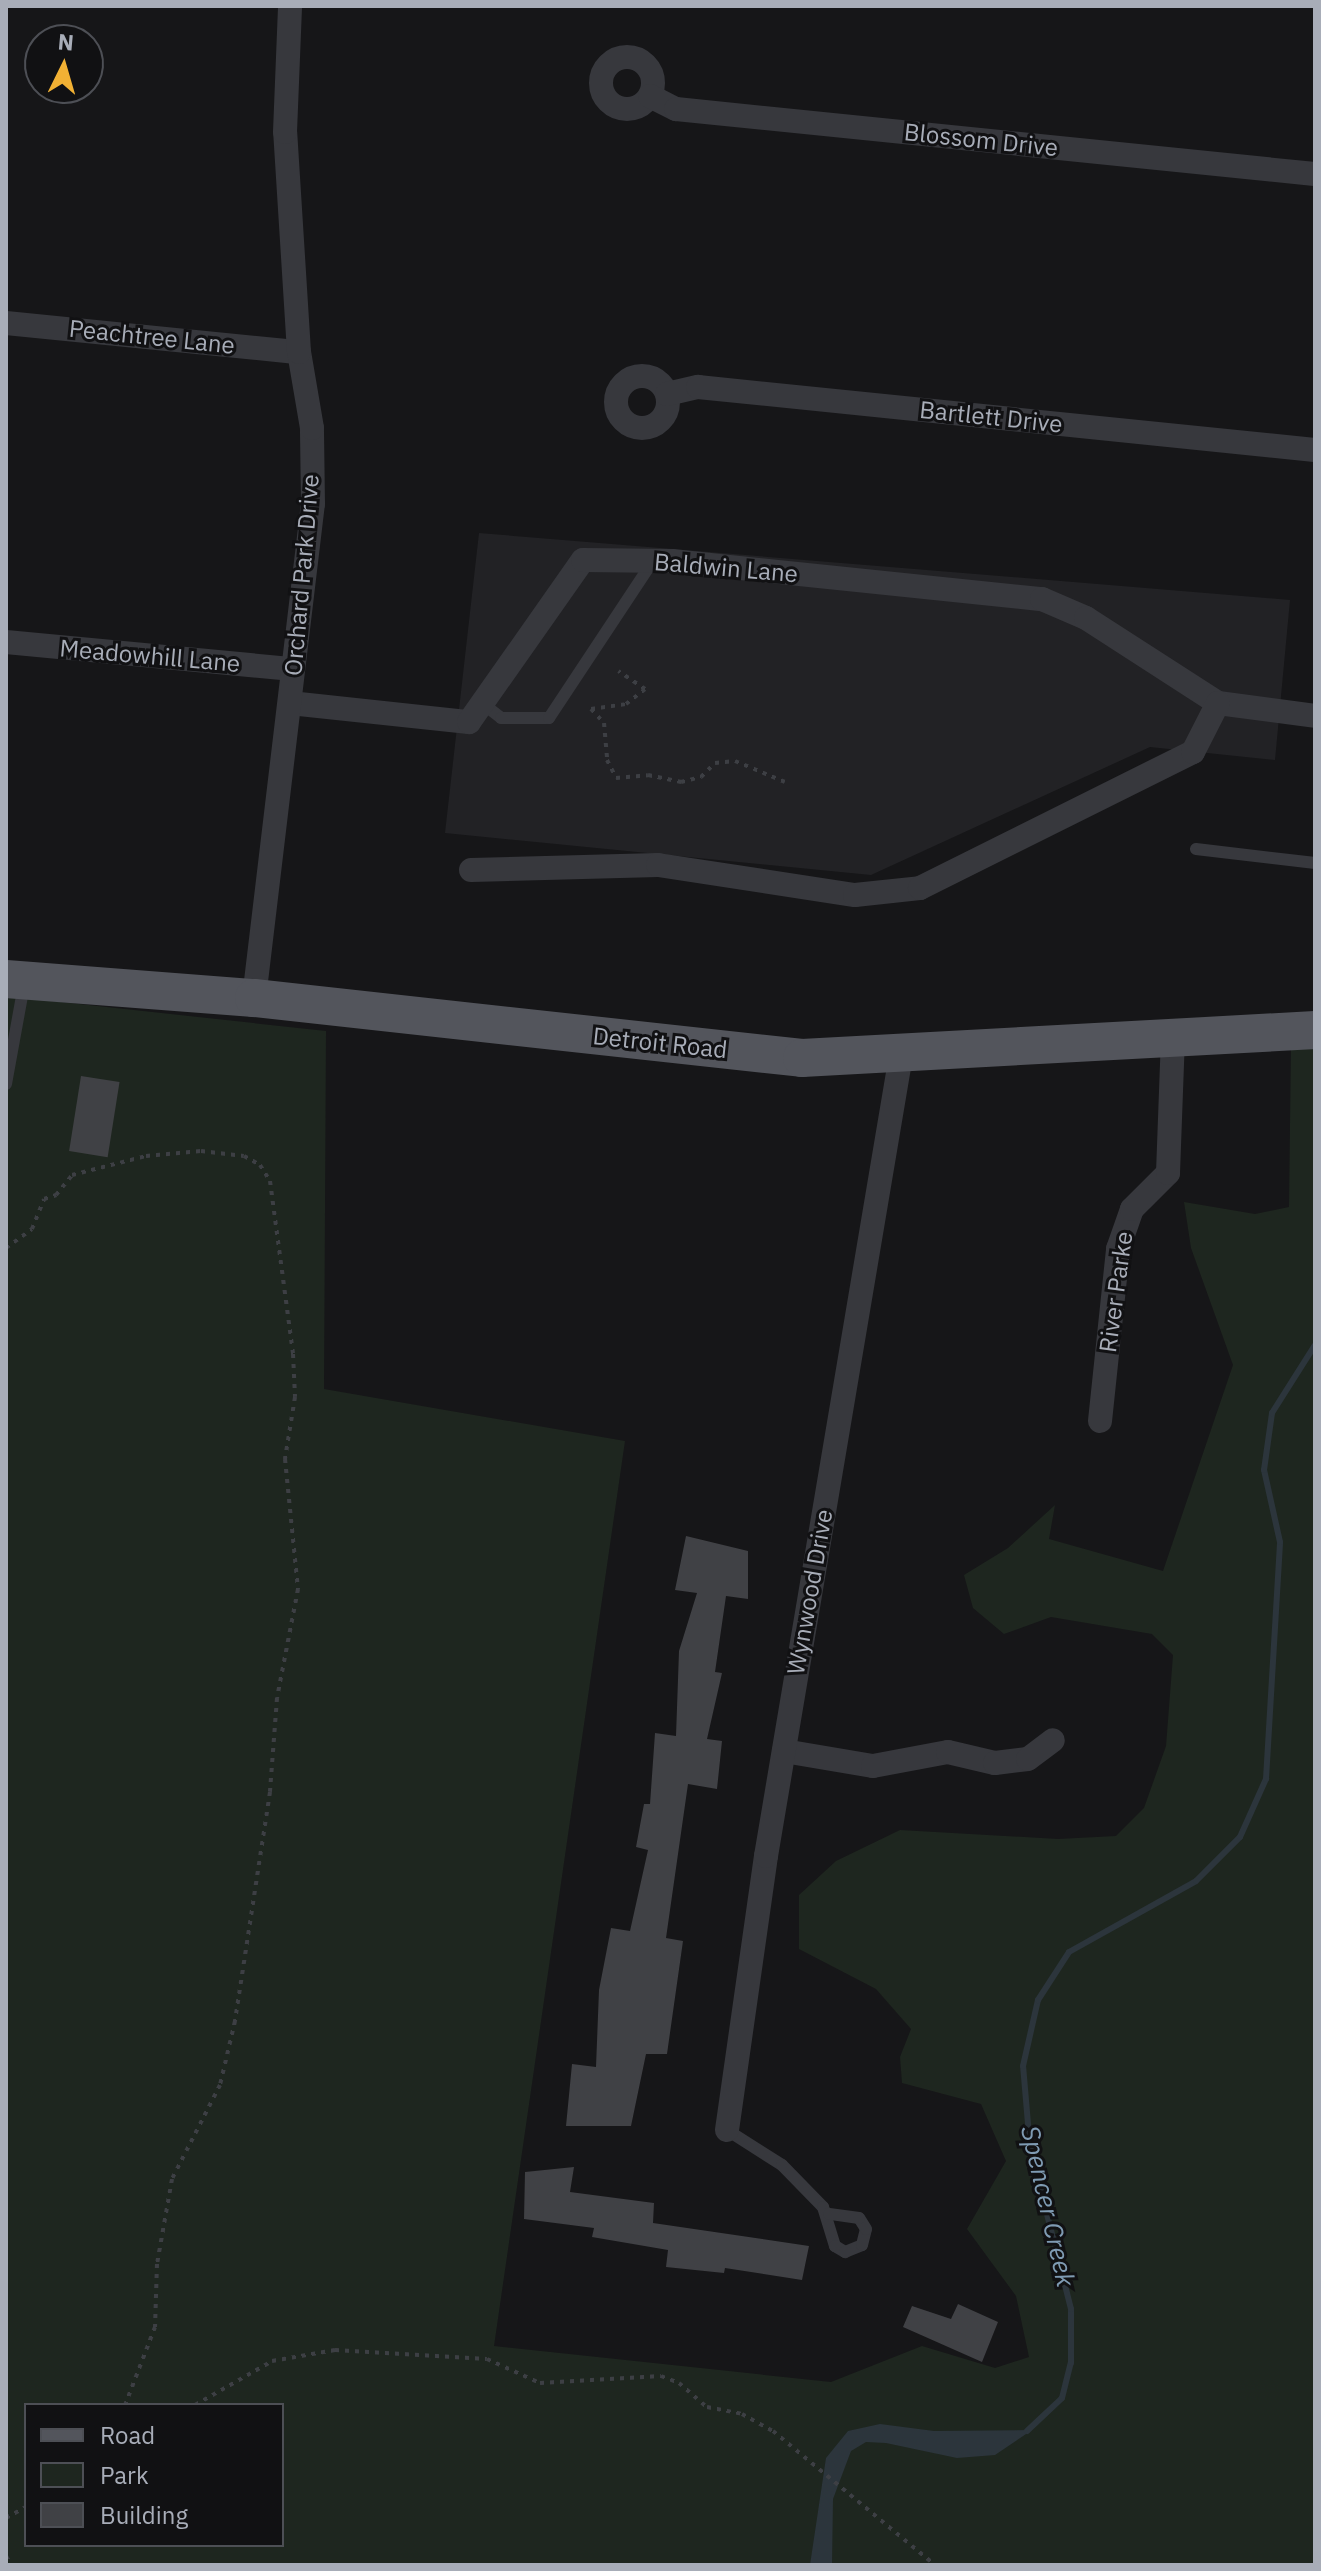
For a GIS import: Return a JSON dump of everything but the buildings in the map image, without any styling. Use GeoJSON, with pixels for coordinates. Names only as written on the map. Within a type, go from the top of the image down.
{"type":"FeatureCollection","features":[{"type":"Feature","properties":{"kind":"main road","name":"Detroit Road"},"geometry":{"type":"LineString","coordinates":[[15,980],[254,998],[802,1058],[901,1055],[1173,1035],[1315,1030]]}},
{"type":"Feature","properties":{"kind":"street","name":"Orchard Park Drive"},"geometry":{"type":"LineString","coordinates":[[254,998],[313,504],[312,428],[299,352],[285,132],[290,6]]}},
{"type":"Feature","properties":{"kind":"street","name":"Blossom Drive"},"geometry":{"type":"LineString","coordinates":[[650,96],[676,109],[1315,174]]}},
{"type":"Feature","properties":{"kind":"street","name":"Peachtree Lane"},"geometry":{"type":"LineString","coordinates":[[6,323],[299,352]]}},
{"type":"Feature","properties":{"kind":"street","name":"Bartlett Drive"},"geometry":{"type":"LineString","coordinates":[[667,394],[698,387],[1315,450]]}},
{"type":"Feature","properties":{"kind":"street","name":"Baldwin Lane"},"geometry":{"type":"LineString","coordinates":[[290,703],[469,722],[583,560],[653,561],[1042,599],[1086,618],[1218,703],[1315,716]]}},
{"type":"Feature","properties":{"kind":"street","name":"Meadowhill Lane"},"geometry":{"type":"LineString","coordinates":[[6,642],[293,669]]}},
{"type":"Feature","properties":{"kind":"street"},"geometry":{"type":"LineString","coordinates":[[471,870],[658,865],[855,895],[920,888],[1193,752],[1218,703]]}},
{"type":"Feature","properties":{"kind":"street","name":"River Parke"},"geometry":{"type":"LineString","coordinates":[[1100,1421],[1120,1240],[1132,1209],[1168,1173],[1173,1035]]}},
{"type":"Feature","properties":{"kind":"street","name":"Wynwood Drive"},"geometry":{"type":"LineString","coordinates":[[727,2130],[784,1751],[901,1055]]}},
{"type":"Feature","properties":{"kind":"street"},"geometry":{"type":"LineString","coordinates":[[784,1751],[873,1766],[948,1752],[995,1763],[1028,1759],[1053,1740]]}},
{"type":"Feature","properties":{"kind":"lane"},"geometry":{"type":"LineString","coordinates":[[482,703],[501,718],[549,718],[653,561]]}},
{"type":"Feature","properties":{"kind":"lane"},"geometry":{"type":"LineString","coordinates":[[1196,849],[1315,863]]}},
{"type":"Feature","properties":{"kind":"lane"},"geometry":{"type":"LineString","coordinates":[[6,1084],[15,980]]}},
{"type":"Feature","properties":{"kind":"lane"},"geometry":{"type":"LineString","coordinates":[[727,2130],[782,2165],[829,2214]]}},
{"type":"Feature","properties":{"kind":"path"},"geometry":{"type":"LineString","coordinates":[[618,671],[645,689],[626,704],[591,709],[604,723],[607,760],[616,778],[648,775],[681,782],[701,777],[715,763],[735,761],[785,782]]}},
{"type":"Feature","properties":{"kind":"path"},"geometry":{"type":"LineString","coordinates":[[6,1248],[32,1229],[44,1199],[56,1195],[72,1175],[146,1156],[201,1151],[244,1156],[260,1165],[270,1181],[293,1354],[295,1397],[285,1451],[298,1589],[277,1698],[270,1792],[235,2021],[222,2079],[172,2179],[158,2255],[155,2327],[126,2403]]}},
{"type":"Feature","properties":{"kind":"path"},"geometry":{"type":"LineString","coordinates":[[199,2403],[277,2359],[335,2350],[478,2358],[540,2383],[667,2378],[707,2407],[747,2416],[796,2449],[935,2565]]}},
{"type":"Feature","properties":{"kind":"path"},"geometry":{"type":"LineString","coordinates":[[6,2556],[11,2565]]}},
{"type":"Feature","properties":{"kind":"shaded area"},"geometry":{"type":"Polygon","coordinates":[[[479,533],[1290,600],[1275,760],[1150,747],[871,875],[445,833],[479,533]]]}},
{"type":"Feature","properties":{"kind":"shaded area"},"geometry":{"type":"Polygon","coordinates":[[[880,2424],[934,2431],[1032,2430],[995,2455],[957,2458],[886,2443],[866,2442],[851,2451],[833,2499],[832,2565],[810,2565],[826,2458],[848,2431],[880,2424]]]}},
{"type":"Feature","properties":{"kind":"green space"},"geometry":{"type":"Polygon","coordinates":[[[6,996],[326,1031],[324,1389],[625,1441],[494,2346],[831,2382],[922,2346],[995,2368],[1029,2357],[1016,2296],[967,2229],[1006,2161],[981,2104],[902,2083],[900,2057],[911,2029],[876,1989],[799,1949],[799,1895],[836,1861],[900,1830],[1058,1839],[1116,1836],[1144,1808],[1166,1746],[1173,1655],[1152,1634],[1051,1617],[1004,1634],[973,1608],[964,1575],[1008,1548],[1055,1505],[1049,1539],[1163,1571],[1233,1365],[1191,1248],[1184,1202],[1255,1214],[1289,1207],[1291,1044],[1315,1043],[1315,2565],[6,2565],[6,996]]]}},
{"type":"Feature","properties":{"kind":"waterway","name":"Spencer Creek"},"geometry":{"type":"LineString","coordinates":[[1027,2431],[1062,2398],[1071,2363],[1071,2309],[1030,2147],[1023,2066],[1038,2000],[1069,1952],[1196,1881],[1240,1837],[1266,1779],[1280,1542],[1264,1470],[1272,1413],[1315,1345]]}}]}
